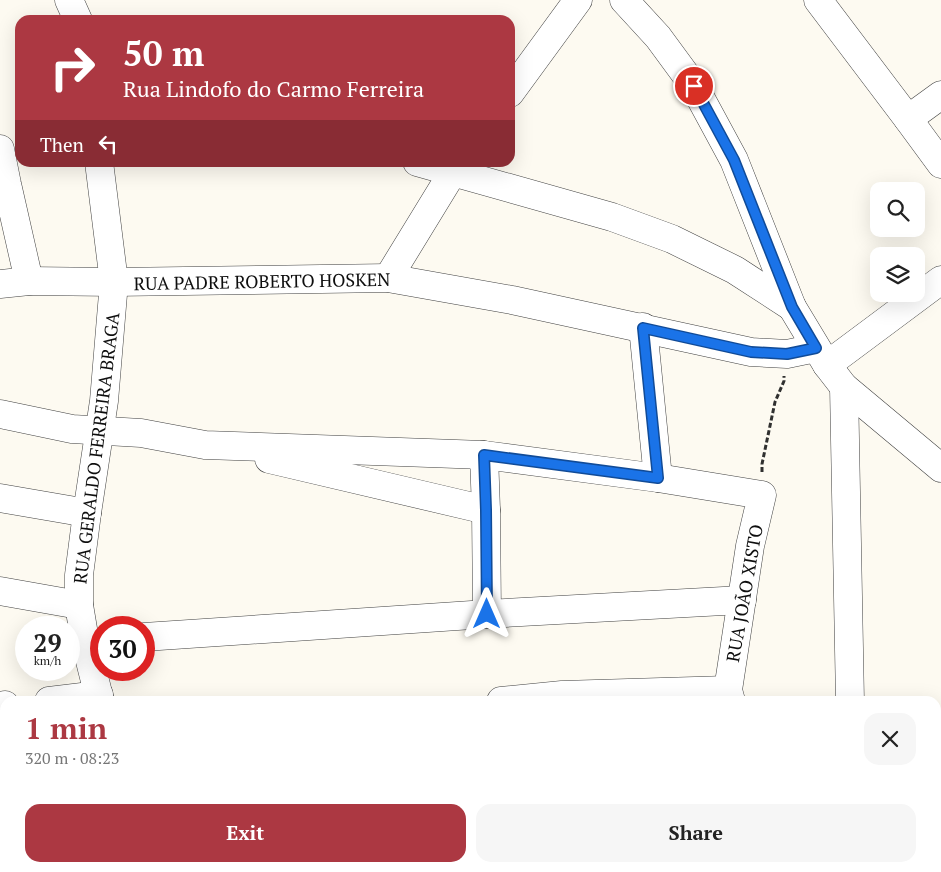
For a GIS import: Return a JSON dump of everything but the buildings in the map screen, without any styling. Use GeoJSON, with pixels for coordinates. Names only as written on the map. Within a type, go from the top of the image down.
{"type":"FeatureCollection","features":[{"type":"Feature","properties":{"kind":"street"},"geometry":{"type":"LineString","coordinates":[[69,0],[76,15]]}},
{"type":"Feature","properties":{"kind":"street"},"geometry":{"type":"LineString","coordinates":[[515,86],[578,0]]}},
{"type":"Feature","properties":{"kind":"street"},"geometry":{"type":"LineString","coordinates":[[624,0],[658,37],[694,86],[734,160],[792,307],[822,357],[844,386],[941,468]]}},
{"type":"Feature","properties":{"kind":"street"},"geometry":{"type":"LineString","coordinates":[[818,0],[941,164]]}},
{"type":"Feature","properties":{"kind":"street"},"geometry":{"type":"LineString","coordinates":[[908,119],[941,95]]}},
{"type":"Feature","properties":{"kind":"street"},"geometry":{"type":"LineString","coordinates":[[0,148],[30,281]]}},
{"type":"Feature","properties":{"kind":"street","name":"RUA GERALDO FERREIRA BRAGA"},"geometry":{"type":"LineString","coordinates":[[90,633],[79,606],[79,575],[86,513],[104,401],[114,282],[100,167]]}},
{"type":"Feature","properties":{"kind":"street"},"geometry":{"type":"LineString","coordinates":[[388,278],[456,167],[612,217],[672,239],[735,270],[792,307]]}},
{"type":"Feature","properties":{"kind":"street","name":"RUA PADRE ROBERTO HOSKEN"},"geometry":{"type":"LineString","coordinates":[[0,284],[30,281],[114,282],[388,278],[512,300],[751,352],[822,357]]}},
{"type":"Feature","properties":{"kind":"street"},"geometry":{"type":"LineString","coordinates":[[822,357],[941,280]]}},
{"type":"Feature","properties":{"kind":"street"},"geometry":{"type":"LineString","coordinates":[[643,328],[658,478]]}},
{"type":"Feature","properties":{"kind":"street"},"geometry":{"type":"LineString","coordinates":[[844,386],[850,696]]}},
{"type":"Feature","properties":{"kind":"street"},"geometry":{"type":"LineString","coordinates":[[0,414],[72,429],[141,433],[206,445],[486,510]]}},
{"type":"Feature","properties":{"kind":"street"},"geometry":{"type":"LineString","coordinates":[[206,445],[484,455],[658,478],[762,495]]}},
{"type":"Feature","properties":{"kind":"street"},"geometry":{"type":"LineString","coordinates":[[484,455],[487,614]]}},
{"type":"Feature","properties":{"kind":"street","name":"RUA JOÃO XISTO"},"geometry":{"type":"LineString","coordinates":[[730,696],[750,546],[762,495]]}},
{"type":"Feature","properties":{"kind":"street"},"geometry":{"type":"LineString","coordinates":[[0,498],[86,513]]}},
{"type":"Feature","properties":{"kind":"street"},"geometry":{"type":"LineString","coordinates":[[0,591],[79,606]]}},
{"type":"Feature","properties":{"kind":"street"},"geometry":{"type":"LineString","coordinates":[[155,636],[487,614],[742,600]]}},
{"type":"Feature","properties":{"kind":"street","name":"RUA GERALDO FERREIRA BRAGA"},"geometry":{"type":"LineString","coordinates":[[98,681],[100,696]]}},
{"type":"Feature","properties":{"kind":"street"},"geometry":{"type":"LineString","coordinates":[[552,696],[730,696]]}},
{"type":"Feature","properties":{"kind":"path"},"geometry":{"type":"LineString","coordinates":[[762,495],[762,464],[775,402],[784,381],[787,354]]}},
{"type":"Feature","properties":{"kind":"route"},"geometry":{"type":"LineString","coordinates":[[487,614],[484,455],[658,478],[643,328],[751,352],[787,354],[816,348],[792,307],[734,160],[694,86]]}}]}
